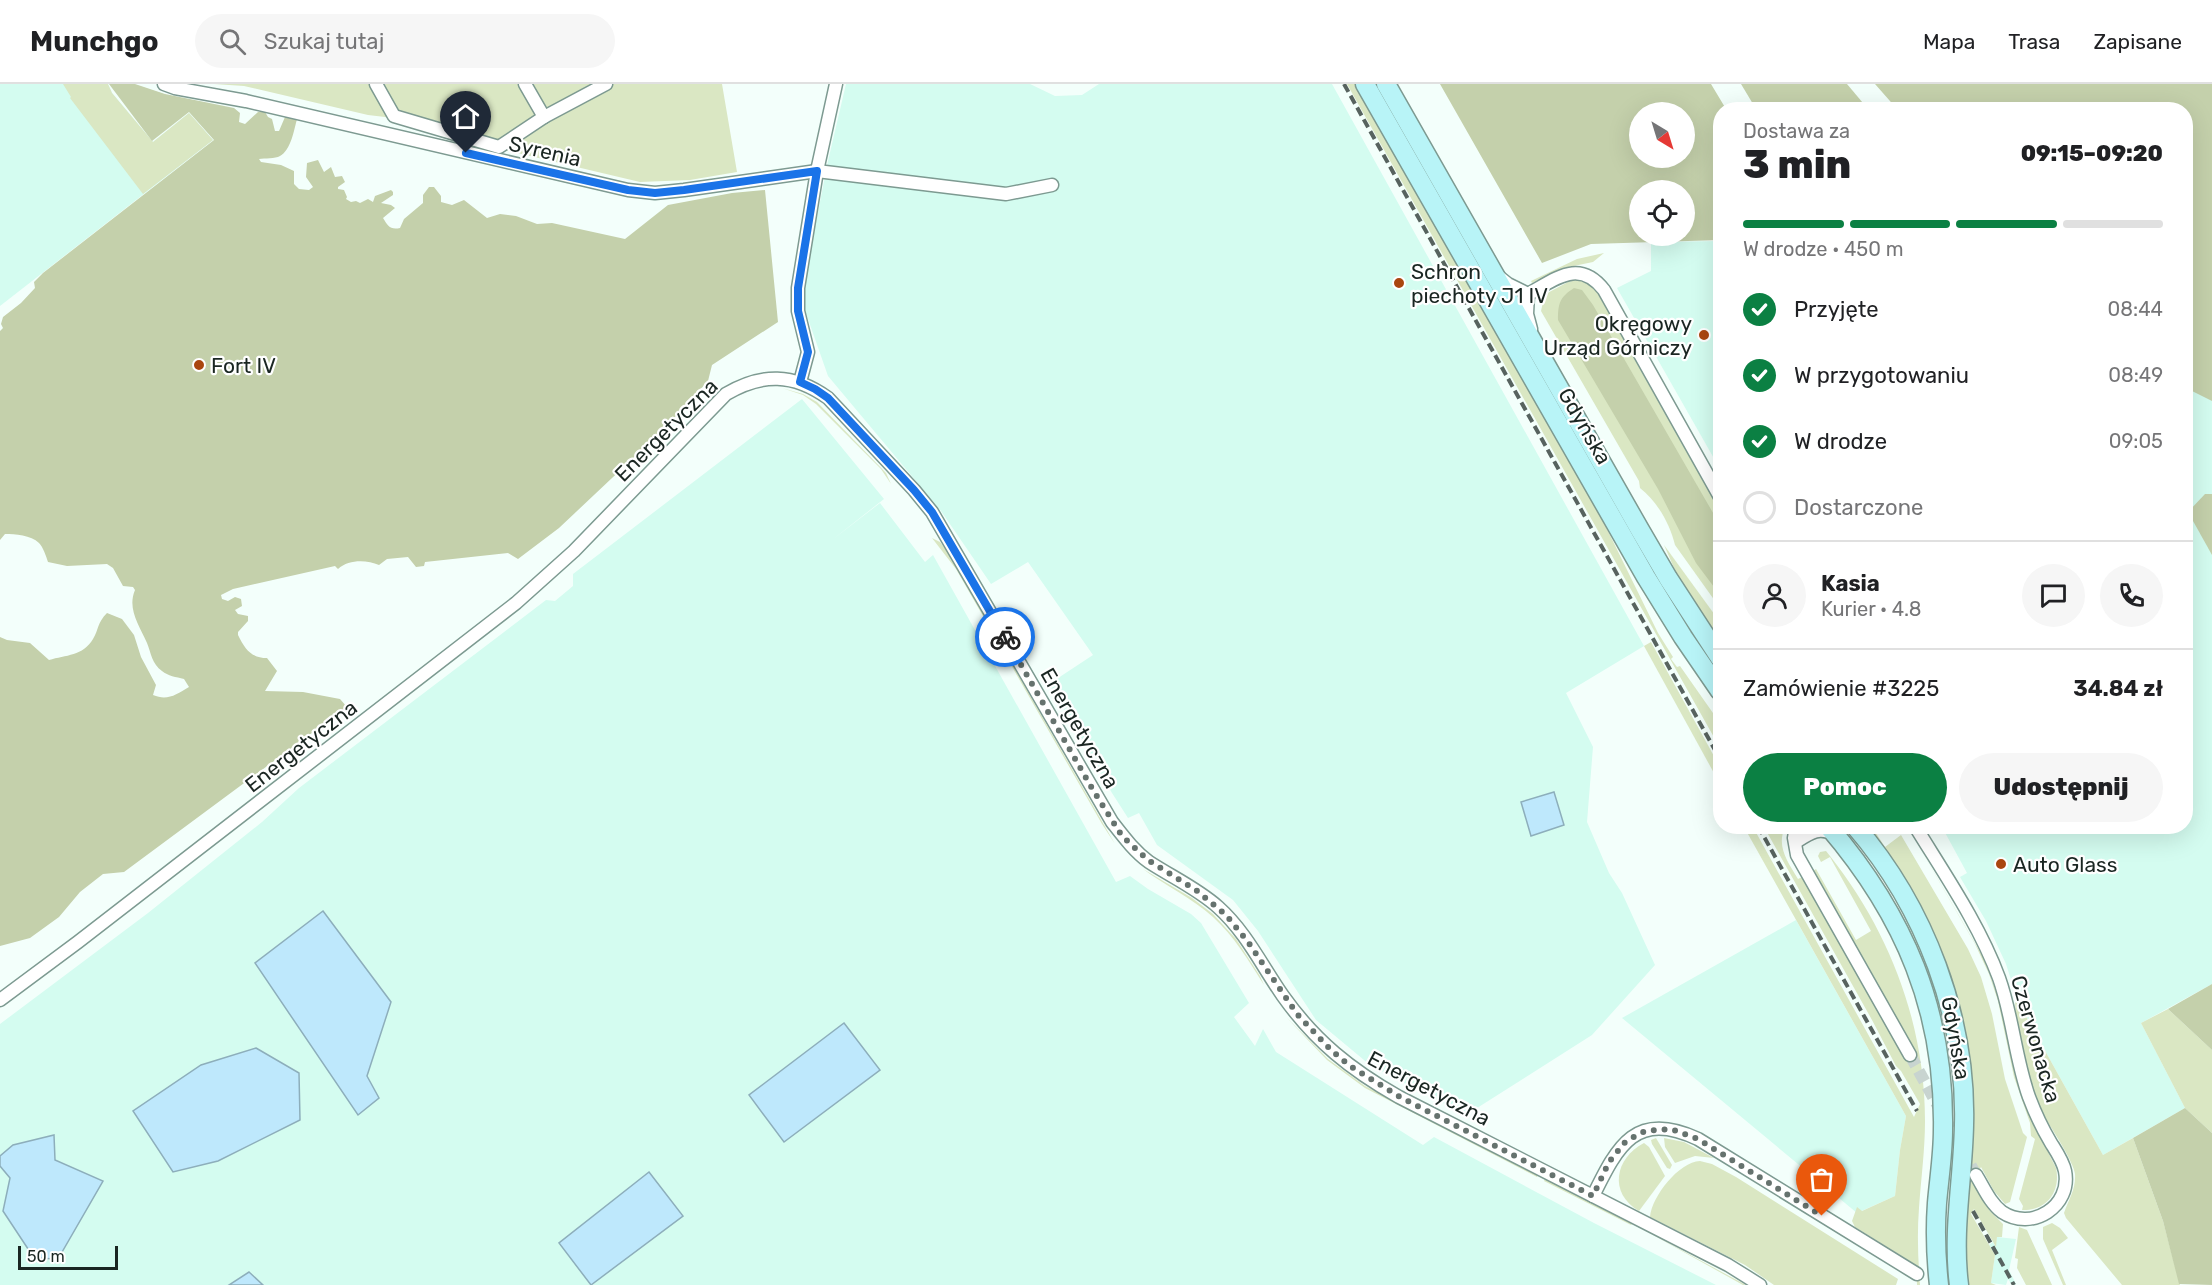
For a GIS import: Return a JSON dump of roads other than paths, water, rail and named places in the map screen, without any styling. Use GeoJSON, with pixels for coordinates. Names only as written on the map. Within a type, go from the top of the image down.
{"type":"FeatureCollection","features":[{"type":"Feature","properties":{"kind":"main road","name":"Gdyńska"},"geometry":{"type":"LineString","coordinates":[[1365,84],[1646,577],[1713,681]]}},
{"type":"Feature","properties":{"kind":"main road","name":"Gdyńska"},"geometry":{"type":"LineString","coordinates":[[1386,84],[1537,353],[1668,578],[1713,647]]}},
{"type":"Feature","properties":{"kind":"main road","name":"Gdyńska"},"geometry":{"type":"LineString","coordinates":[[1835,834],[1878,891],[1901,933],[1919,977],[1932,1023],[1940,1060],[1943,1107],[1943,1143],[1936,1227],[1939,1285]]}},
{"type":"Feature","properties":{"kind":"main road","name":"Gdyńska"},"geometry":{"type":"LineString","coordinates":[[1861,834],[1882,861],[1915,917],[1935,961],[1949,1006],[1960,1065],[1964,1113],[1956,1232],[1959,1285]]}},
{"type":"Feature","properties":{"kind":"street","name":"Syrenia"},"geometry":{"type":"LineString","coordinates":[[164,84],[628,190],[655,193],[817,171],[1006,194],[1052,185]]}},
{"type":"Feature","properties":{"kind":"street"},"geometry":{"type":"LineString","coordinates":[[376,84],[394,116],[499,147]]}},
{"type":"Feature","properties":{"kind":"street"},"geometry":{"type":"LineString","coordinates":[[525,84],[544,117]]}},
{"type":"Feature","properties":{"kind":"street"},"geometry":{"type":"LineString","coordinates":[[499,147],[544,117],[606,84]]}},
{"type":"Feature","properties":{"kind":"street"},"geometry":{"type":"LineString","coordinates":[[800,382],[808,352],[798,311],[798,288],[817,171],[836,84]]}},
{"type":"Feature","properties":{"kind":"street"},"geometry":{"type":"LineString","coordinates":[[499,147],[500,161]]}},
{"type":"Feature","properties":{"kind":"street"},"geometry":{"type":"LineString","coordinates":[[1490,269],[1508,284],[1528,294]]}},
{"type":"Feature","properties":{"kind":"street"},"geometry":{"type":"LineString","coordinates":[[1528,294],[1567,274],[1582,273],[1595,279],[1604,290],[1713,485]]}},
{"type":"Feature","properties":{"kind":"street"},"geometry":{"type":"LineString","coordinates":[[1528,294],[1527,314],[1537,353]]}},
{"type":"Feature","properties":{"kind":"street","name":"Energetyczna"},"geometry":{"type":"LineString","coordinates":[[0,1000],[516,603],[574,550],[726,394],[743,384],[760,379],[777,378],[800,382],[828,398],[914,490],[932,512],[1122,836],[1148,860],[1210,901],[1235,924],[1283,996],[1312,1031],[1350,1066],[1375,1083],[1728,1265],[1760,1285]]}},
{"type":"Feature","properties":{"kind":"street"},"geometry":{"type":"LineString","coordinates":[[1796,834],[1797,855],[1910,1055]]}},
{"type":"Feature","properties":{"kind":"street"},"geometry":{"type":"LineString","coordinates":[[1796,842],[1808,834]]}},
{"type":"Feature","properties":{"kind":"street","name":"Czerwonacka"},"geometry":{"type":"LineString","coordinates":[[1920,834],[1994,963],[2008,1007],[2022,1076],[2035,1112],[2065,1168],[2061,1197],[2053,1209],[2043,1216],[2020,1219],[2008,1215],[1996,1206],[1976,1175]]}},
{"type":"Feature","properties":{"kind":"street"},"geometry":{"type":"LineString","coordinates":[[1593,1196],[1609,1162],[1626,1141],[1645,1131],[1671,1129],[1698,1139],[1917,1274]]}},
{"type":"Feature","properties":{"kind":"water"},"geometry":{"type":"Polygon","coordinates":[[[1554,792],[1564,825],[1531,836],[1521,802],[1554,792]]]}},
{"type":"Feature","properties":{"kind":"water"},"geometry":{"type":"Polygon","coordinates":[[[323,911],[391,1002],[367,1076],[379,1098],[358,1115],[255,963],[323,911]]]}},
{"type":"Feature","properties":{"kind":"water"},"geometry":{"type":"Polygon","coordinates":[[[844,1023],[880,1070],[784,1142],[749,1095],[844,1023]]]}},
{"type":"Feature","properties":{"kind":"water"},"geometry":{"type":"Polygon","coordinates":[[[256,1048],[299,1073],[300,1120],[218,1161],[173,1172],[133,1111],[201,1065],[256,1048]]]}},
{"type":"Feature","properties":{"kind":"water"},"geometry":{"type":"Polygon","coordinates":[[[54,1135],[55,1160],[103,1181],[58,1259],[34,1258],[3,1211],[10,1178],[0,1166],[0,1156],[13,1145],[54,1135]]]}},
{"type":"Feature","properties":{"kind":"water"},"geometry":{"type":"Polygon","coordinates":[[[649,1172],[683,1216],[591,1285],[559,1243],[649,1172]]]}},
{"type":"Feature","properties":{"kind":"water"},"geometry":{"type":"Polygon","coordinates":[[[249,1272],[263,1285],[229,1285],[249,1272]]]}},
{"type":"Feature","properties":{"kind":"tunnel"},"geometry":{"type":"LineString","coordinates":[[1910,1055],[1976,1175]]}},
{"type":"Feature","properties":{"kind":"railway"},"geometry":{"type":"LineString","coordinates":[[1344,84],[1713,746]]}},
{"type":"Feature","properties":{"kind":"railway"},"geometry":{"type":"LineString","coordinates":[[1762,834],[1917,1111]]}},
{"type":"Feature","properties":{"kind":"railway"},"geometry":{"type":"LineString","coordinates":[[1973,1211],[2014,1285]]}},
{"type":"Feature","properties":{"kind":"place","name":"Schron piechoty J1 IV"},"geometry":{"type":"Point","coordinates":[1399,283]}},
{"type":"Feature","properties":{"kind":"place","name":"Okręgowy Urząd Górniczy"},"geometry":{"type":"Point","coordinates":[1704,335]}},
{"type":"Feature","properties":{"kind":"place","name":"Fort IV"},"geometry":{"type":"Point","coordinates":[199,365]}},
{"type":"Feature","properties":{"kind":"place","name":"Auto Glass"},"geometry":{"type":"Point","coordinates":[2001,864]}}]}
